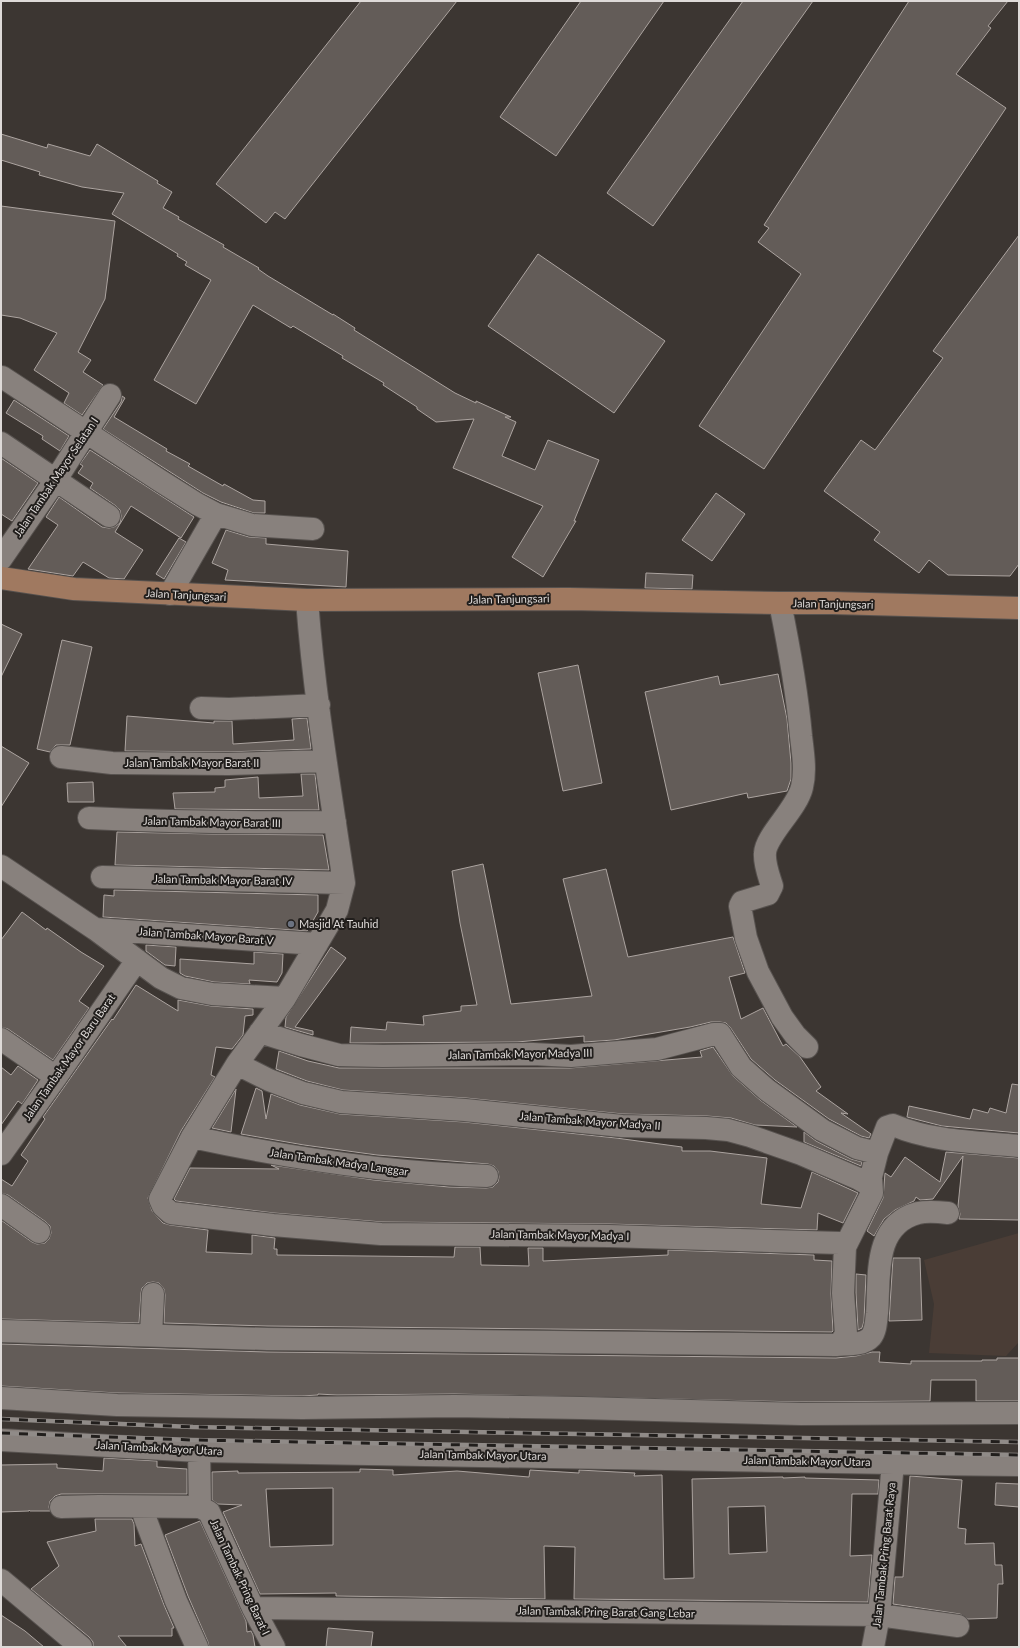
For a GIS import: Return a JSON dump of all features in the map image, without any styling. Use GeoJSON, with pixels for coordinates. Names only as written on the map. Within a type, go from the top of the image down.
{"type":"FeatureCollection","features":[{"type":"Feature","properties":{"kind":"main road","name":"Jalan Tanjungsari"},"geometry":{"type":"LineString","coordinates":[[1,578],[74,589],[307,600],[569,599],[780,603],[832,602],[1019,608]]}},
{"type":"Feature","properties":{"kind":"street"},"geometry":{"type":"LineString","coordinates":[[2,377],[197,504],[216,514],[227,519],[252,525],[313,529]]}},
{"type":"Feature","properties":{"kind":"street","name":"Jalan Tambak Mayor Selatan I"},"geometry":{"type":"LineString","coordinates":[[1,559],[56,481],[110,395]]}},
{"type":"Feature","properties":{"kind":"street"},"geometry":{"type":"LineString","coordinates":[[1,443],[109,516]]}},
{"type":"Feature","properties":{"kind":"street"},"geometry":{"type":"LineString","coordinates":[[170,594],[216,514]]}},
{"type":"Feature","properties":{"kind":"street"},"geometry":{"type":"LineString","coordinates":[[192,1137],[237,1064],[285,998],[337,910],[344,883],[325,762],[319,705],[312,661],[307,600]]}},
{"type":"Feature","properties":{"kind":"street"},"geometry":{"type":"LineString","coordinates":[[780,603],[800,723],[804,763],[802,787],[797,800],[766,846],[765,859],[772,886],[768,894],[742,902],[740,910],[746,938],[758,972],[782,1017],[795,1035],[807,1047]]}},
{"type":"Feature","properties":{"kind":"street"},"geometry":{"type":"LineString","coordinates":[[201,708],[229,709],[319,705]]}},
{"type":"Feature","properties":{"kind":"street","name":"Jalan Tambak Mayor Barat II"},"geometry":{"type":"LineString","coordinates":[[60,757],[112,763],[228,764],[325,762]]}},
{"type":"Feature","properties":{"kind":"street","name":"Jalan Tambak Mayor Barat III"},"geometry":{"type":"LineString","coordinates":[[89,818],[148,821],[255,823],[334,822]]}},
{"type":"Feature","properties":{"kind":"street"},"geometry":{"type":"LineString","coordinates":[[1,866],[95,929],[161,978],[181,988],[212,994],[285,998]]}},
{"type":"Feature","properties":{"kind":"street","name":"Jalan Tambak Mayor Barat IV"},"geometry":{"type":"LineString","coordinates":[[102,877],[344,883]]}},
{"type":"Feature","properties":{"kind":"street","name":"Jalan Tambak Mayor Barat V"},"geometry":{"type":"LineString","coordinates":[[95,929],[317,944]]}},
{"type":"Feature","properties":{"kind":"street","name":"Jalan Tambak Mayor Baru Barat"},"geometry":{"type":"LineString","coordinates":[[1,1154],[136,960]]}},
{"type":"Feature","properties":{"kind":"street","name":"Jalan Tambak Mayor Madya III"},"geometry":{"type":"LineString","coordinates":[[260,1032],[339,1055],[383,1056],[533,1054],[571,1056],[657,1049],[714,1034],[720,1034],[741,1067],[767,1090],[822,1130],[867,1150]]}},
{"type":"Feature","properties":{"kind":"street"},"geometry":{"type":"LineString","coordinates":[[1,1039],[56,1077]]}},
{"type":"Feature","properties":{"kind":"street","name":"Jalan Tambak Mayor Madya II"},"geometry":{"type":"LineString","coordinates":[[237,1064],[269,1080],[303,1093],[341,1102],[464,1110],[622,1126],[728,1130],[801,1154],[859,1179],[871,1186]]}},
{"type":"Feature","properties":{"kind":"street"},"geometry":{"type":"LineString","coordinates":[[836,1345],[841,1342],[846,1334],[843,1293],[844,1247],[872,1193],[871,1186],[873,1166],[867,1150],[888,1126],[893,1125],[932,1138],[1019,1146]]}},
{"type":"Feature","properties":{"kind":"street","name":"Jalan Tambak Madya Langgar"},"geometry":{"type":"LineString","coordinates":[[192,1137],[291,1156],[366,1167],[416,1172],[487,1176]]}},
{"type":"Feature","properties":{"kind":"street","name":"Jalan Tambak Mayor Madya I"},"geometry":{"type":"LineString","coordinates":[[192,1137],[160,1199],[163,1206],[171,1213],[273,1225],[381,1234],[609,1236],[830,1241],[840,1243],[844,1247]]}},
{"type":"Feature","properties":{"kind":"street"},"geometry":{"type":"LineString","coordinates":[[1,1205],[39,1232]]}},
{"type":"Feature","properties":{"kind":"street"},"geometry":{"type":"LineString","coordinates":[[1,1331],[267,1339],[836,1345],[861,1343],[872,1336],[875,1327],[878,1281],[883,1243],[890,1231],[907,1217],[918,1213],[948,1213]]}},
{"type":"Feature","properties":{"kind":"street"},"geometry":{"type":"LineString","coordinates":[[151,1335],[153,1294]]}},
{"type":"Feature","properties":{"kind":"street"},"geometry":{"type":"LineString","coordinates":[[1,1398],[117,1405],[302,1408],[454,1406],[802,1414],[930,1412],[1019,1413]]}},
{"type":"Feature","properties":{"kind":"street","name":"Jalan Tambak Mayor Utara"},"geometry":{"type":"LineString","coordinates":[[1,1440],[199,1451],[1019,1465]]}},
{"type":"Feature","properties":{"kind":"street"},"geometry":{"type":"LineString","coordinates":[[61,1507],[200,1508],[199,1451]]}},
{"type":"Feature","properties":{"kind":"street","name":"Jalan Tambak Pring Barat Raya"},"geometry":{"type":"LineString","coordinates":[[873,1647],[879,1615],[893,1463]]}},
{"type":"Feature","properties":{"kind":"street"},"geometry":{"type":"LineString","coordinates":[[141,1507],[176,1600],[197,1647]]}},
{"type":"Feature","properties":{"kind":"street","name":"Jalan Tambak Pring Barat I"},"geometry":{"type":"LineString","coordinates":[[200,1508],[209,1512],[274,1647]]}},
{"type":"Feature","properties":{"kind":"street"},"geometry":{"type":"LineString","coordinates":[[1,1580],[81,1647]]}},
{"type":"Feature","properties":{"kind":"street","name":"Jalan Tambak Pring Barat Gang Lebar"},"geometry":{"type":"LineString","coordinates":[[254,1608],[879,1615],[958,1626]]}},
{"type":"Feature","properties":{"kind":"shaded area"},"geometry":{"type":"Polygon","coordinates":[[[1019,1233],[1019,1342],[1006,1356],[929,1353],[934,1304],[924,1260],[1019,1233]]]}},
{"type":"Feature","properties":{"kind":"building"},"geometry":{"type":"Polygon","coordinates":[[[361,1],[457,1],[285,219],[275,212],[266,223],[216,184],[361,1]]]}},
{"type":"Feature","properties":{"kind":"building"},"geometry":{"type":"Polygon","coordinates":[[[581,1],[664,1],[556,156],[500,117],[581,1]]]}},
{"type":"Feature","properties":{"kind":"building"},"geometry":{"type":"Polygon","coordinates":[[[743,1],[813,1],[653,226],[607,193],[743,1]]]}},
{"type":"Feature","properties":{"kind":"building"},"geometry":{"type":"Polygon","coordinates":[[[909,1],[1008,1],[988,26],[991,28],[956,74],[1006,108],[764,469],[699,426],[801,274],[758,242],[769,228],[764,225],[909,1]]]}},
{"type":"Feature","properties":{"kind":"building"},"geometry":{"type":"Polygon","coordinates":[[[1,134],[47,148],[48,144],[90,156],[97,144],[158,181],[157,183],[172,192],[163,208],[179,217],[178,219],[224,245],[223,247],[259,268],[258,269],[268,276],[333,314],[355,328],[354,330],[455,393],[511,417],[505,417],[516,422],[502,456],[535,470],[548,440],[599,460],[574,521],[576,521],[543,577],[512,557],[543,506],[453,468],[474,419],[436,422],[417,409],[417,407],[383,385],[384,383],[342,358],[343,356],[293,326],[291,328],[253,305],[196,404],[154,380],[211,280],[185,265],[187,262],[177,256],[178,254],[112,214],[124,193],[82,187],[39,175],[40,172],[1,160],[1,134]]]}},
{"type":"Feature","properties":{"kind":"building"},"geometry":{"type":"Polygon","coordinates":[[[1,206],[115,221],[105,299],[78,352],[91,360],[83,372],[103,385],[82,415],[64,403],[69,393],[34,370],[57,333],[20,318],[1,315],[1,206]]]}},
{"type":"Feature","properties":{"kind":"building"},"geometry":{"type":"Polygon","coordinates":[[[1019,235],[1019,564],[1010,576],[948,575],[929,560],[919,573],[874,540],[880,532],[824,491],[861,440],[875,450],[943,358],[933,351],[1019,235]]]}},
{"type":"Feature","properties":{"kind":"building"},"geometry":{"type":"Polygon","coordinates":[[[538,254],[665,341],[614,413],[488,326],[538,254]]]}},
{"type":"Feature","properties":{"kind":"building"},"geometry":{"type":"Polygon","coordinates":[[[122,396],[125,398],[114,417],[167,449],[166,451],[190,464],[188,466],[223,486],[224,484],[253,500],[265,501],[265,513],[254,513],[221,502],[203,493],[103,429],[121,402],[122,396]]]}},
{"type":"Feature","properties":{"kind":"building"},"geometry":{"type":"Polygon","coordinates":[[[14,400],[69,436],[60,451],[42,439],[43,436],[6,413],[14,400]]]}},
{"type":"Feature","properties":{"kind":"building"},"geometry":{"type":"Polygon","coordinates":[[[90,450],[194,517],[181,538],[131,506],[115,532],[143,550],[124,579],[109,578],[83,562],[73,576],[28,569],[58,525],[46,517],[59,497],[102,527],[114,527],[120,523],[120,510],[90,488],[93,483],[78,473],[83,466],[80,464],[90,450]]]}},
{"type":"Feature","properties":{"kind":"building"},"geometry":{"type":"Polygon","coordinates":[[[1,458],[38,483],[12,521],[1,514],[1,458]]]}},
{"type":"Feature","properties":{"kind":"building"},"geometry":{"type":"Polygon","coordinates":[[[716,493],[745,514],[712,561],[682,540],[716,493]]]}},
{"type":"Feature","properties":{"kind":"building"},"geometry":{"type":"Polygon","coordinates":[[[226,530],[249,537],[266,538],[266,544],[348,551],[346,587],[225,580],[228,570],[212,563],[226,530]]]}},
{"type":"Feature","properties":{"kind":"building"},"geometry":{"type":"Polygon","coordinates":[[[179,538],[186,542],[164,579],[156,574],[179,538]]]}},
{"type":"Feature","properties":{"kind":"building"},"geometry":{"type":"Polygon","coordinates":[[[646,573],[693,575],[692,589],[645,588],[646,573]]]}},
{"type":"Feature","properties":{"kind":"building"},"geometry":{"type":"Polygon","coordinates":[[[1,624],[22,634],[1,677],[1,624]]]}},
{"type":"Feature","properties":{"kind":"building"},"geometry":{"type":"Polygon","coordinates":[[[62,640],[92,647],[70,745],[56,745],[50,752],[37,749],[62,640]]]}},
{"type":"Feature","properties":{"kind":"building"},"geometry":{"type":"Polygon","coordinates":[[[578,665],[602,783],[563,791],[538,673],[578,665]]]}},
{"type":"Feature","properties":{"kind":"building"},"geometry":{"type":"Polygon","coordinates":[[[778,674],[787,719],[791,763],[791,779],[787,791],[748,798],[747,793],[671,810],[645,692],[718,676],[720,685],[778,674]]]}},
{"type":"Feature","properties":{"kind":"building"},"geometry":{"type":"Polygon","coordinates":[[[127,716],[214,723],[214,721],[232,721],[233,744],[294,740],[292,719],[307,718],[311,749],[228,752],[125,751],[127,716]]]}},
{"type":"Feature","properties":{"kind":"building"},"geometry":{"type":"Polygon","coordinates":[[[1,746],[29,763],[1,807],[1,746]]]}},
{"type":"Feature","properties":{"kind":"building"},"geometry":{"type":"Polygon","coordinates":[[[301,774],[315,774],[319,810],[175,809],[173,793],[215,792],[215,788],[225,787],[225,780],[258,777],[259,798],[303,796],[301,774]]]}},
{"type":"Feature","properties":{"kind":"building"},"geometry":{"type":"Polygon","coordinates":[[[93,782],[94,802],[68,802],[67,783],[93,782]]]}},
{"type":"Feature","properties":{"kind":"building"},"geometry":{"type":"Polygon","coordinates":[[[117,832],[323,835],[329,870],[115,865],[117,832]]]}},
{"type":"Feature","properties":{"kind":"building"},"geometry":{"type":"Polygon","coordinates":[[[483,864],[511,1004],[592,996],[563,879],[606,869],[628,957],[733,937],[745,973],[729,977],[741,1019],[763,1008],[783,1046],[786,1044],[800,1057],[821,1087],[816,1091],[848,1114],[841,1113],[871,1134],[869,1138],[861,1136],[829,1119],[775,1080],[751,1059],[726,1023],[711,1022],[614,1040],[584,1042],[584,1036],[517,1042],[350,1043],[351,1027],[386,1030],[387,1022],[424,1025],[423,1016],[461,1011],[461,1006],[477,1005],[460,923],[452,871],[483,864]]]}},
{"type":"Feature","properties":{"kind":"building"},"geometry":{"type":"Polygon","coordinates":[[[114,890],[318,895],[318,912],[307,931],[103,917],[104,895],[114,896],[114,890]]]}},
{"type":"Feature","properties":{"kind":"building"},"geometry":{"type":"Polygon","coordinates":[[[22,912],[46,930],[47,928],[104,966],[79,1001],[89,1008],[53,1060],[8,1029],[1,1027],[1,940],[22,912]]]}},
{"type":"Feature","properties":{"kind":"building"},"geometry":{"type":"Polygon","coordinates":[[[146,945],[176,947],[175,966],[165,965],[146,951],[146,945]]]}},
{"type":"Feature","properties":{"kind":"building"},"geometry":{"type":"Polygon","coordinates":[[[331,947],[346,958],[295,1027],[313,1031],[313,1035],[285,1027],[286,1017],[331,947]]]}},
{"type":"Feature","properties":{"kind":"building"},"geometry":{"type":"Polygon","coordinates":[[[254,952],[283,954],[282,973],[277,982],[249,980],[250,984],[214,982],[185,976],[180,973],[180,959],[254,964],[254,952]]]}},
{"type":"Feature","properties":{"kind":"building"},"geometry":{"type":"Polygon","coordinates":[[[136,985],[178,1011],[178,1000],[211,1006],[253,1009],[253,1015],[245,1016],[243,1035],[232,1049],[216,1047],[211,1075],[215,1077],[181,1131],[148,1198],[152,1211],[163,1223],[208,1230],[206,1252],[252,1254],[252,1235],[275,1238],[274,1249],[277,1249],[277,1255],[454,1257],[455,1247],[480,1247],[481,1265],[529,1266],[528,1248],[543,1248],[543,1261],[668,1255],[668,1250],[814,1255],[814,1260],[832,1261],[831,1294],[833,1331],[267,1326],[164,1323],[164,1289],[159,1283],[153,1282],[147,1283],[142,1288],[139,1323],[1,1319],[1,1220],[37,1244],[45,1243],[49,1239],[51,1233],[50,1226],[46,1222],[8,1195],[1,1193],[1,1179],[12,1186],[28,1161],[21,1155],[45,1119],[43,1117],[112,1019],[113,1020],[136,985]]]}},
{"type":"Feature","properties":{"kind":"building"},"geometry":{"type":"Polygon","coordinates":[[[713,1047],[733,1076],[760,1100],[797,1127],[755,1125],[731,1118],[707,1116],[623,1114],[466,1098],[343,1090],[307,1081],[276,1069],[279,1051],[308,1061],[339,1068],[570,1068],[702,1057],[700,1051],[713,1047]]]}},
{"type":"Feature","properties":{"kind":"building"},"geometry":{"type":"Polygon","coordinates":[[[18,1066],[38,1080],[22,1104],[18,1101],[1,1125],[1,1067],[11,1075],[18,1066]]]}},
{"type":"Feature","properties":{"kind":"building"},"geometry":{"type":"Polygon","coordinates":[[[1012,1084],[1019,1085],[1019,1133],[942,1126],[907,1117],[909,1106],[970,1119],[973,1109],[988,1113],[990,1108],[1006,1113],[1012,1084]]]}},
{"type":"Feature","properties":{"kind":"building"},"geometry":{"type":"Polygon","coordinates":[[[256,1088],[262,1091],[266,1119],[271,1094],[300,1105],[340,1114],[464,1122],[616,1138],[682,1147],[682,1151],[710,1151],[767,1158],[761,1204],[801,1208],[812,1172],[858,1193],[843,1223],[818,1213],[817,1230],[609,1224],[382,1222],[274,1213],[176,1201],[174,1199],[190,1168],[279,1169],[271,1165],[374,1180],[449,1187],[486,1188],[493,1187],[498,1182],[498,1171],[494,1166],[488,1164],[377,1155],[304,1145],[241,1134],[256,1088]]]}},
{"type":"Feature","properties":{"kind":"building"},"geometry":{"type":"Polygon","coordinates":[[[236,1089],[231,1132],[212,1128],[236,1089]]]}},
{"type":"Feature","properties":{"kind":"building"},"geometry":{"type":"Polygon","coordinates":[[[804,1132],[816,1141],[851,1159],[862,1162],[861,1166],[804,1142],[804,1132]]]}},
{"type":"Feature","properties":{"kind":"building"},"geometry":{"type":"Polygon","coordinates":[[[946,1152],[1019,1158],[1019,1220],[959,1219],[960,1214],[958,1206],[963,1156],[933,1199],[920,1200],[916,1197],[914,1201],[895,1210],[884,1219],[874,1236],[867,1231],[883,1198],[885,1173],[891,1177],[905,1157],[940,1182],[946,1152]]]}},
{"type":"Feature","properties":{"kind":"building"},"geometry":{"type":"Polygon","coordinates":[[[893,1258],[920,1258],[922,1320],[889,1321],[893,1258]]]}},
{"type":"Feature","properties":{"kind":"building"},"geometry":{"type":"Polygon","coordinates":[[[856,1274],[866,1275],[864,1321],[862,1328],[858,1330],[856,1293],[856,1274]]]}},
{"type":"Feature","properties":{"kind":"building"},"geometry":{"type":"Polygon","coordinates":[[[1,1344],[267,1352],[836,1358],[880,1352],[879,1362],[911,1364],[911,1361],[982,1361],[997,1360],[997,1358],[1019,1358],[1019,1401],[976,1401],[976,1380],[931,1380],[930,1401],[801,1402],[454,1394],[318,1394],[302,1396],[117,1393],[1,1386],[1,1344]]]}},
{"type":"Feature","properties":{"kind":"building"},"geometry":{"type":"Polygon","coordinates":[[[104,1458],[157,1461],[157,1467],[187,1469],[187,1494],[61,1494],[55,1496],[50,1501],[50,1511],[29,1510],[1,1512],[1,1465],[57,1464],[57,1468],[103,1471],[104,1458]]]}},
{"type":"Feature","properties":{"kind":"building"},"geometry":{"type":"Polygon","coordinates":[[[360,1469],[393,1470],[393,1475],[457,1471],[529,1477],[530,1470],[579,1473],[579,1470],[635,1473],[634,1476],[662,1475],[664,1579],[694,1578],[692,1479],[805,1477],[879,1480],[878,1494],[852,1494],[850,1556],[872,1555],[868,1602],[574,1599],[575,1547],[544,1546],[545,1599],[336,1596],[336,1593],[260,1594],[223,1512],[242,1505],[218,1504],[212,1500],[212,1472],[360,1472],[360,1469]],[[333,1488],[266,1489],[270,1547],[333,1545],[333,1488]],[[765,1506],[728,1507],[729,1554],[767,1552],[765,1506]]]}},
{"type":"Feature","properties":{"kind":"building"},"geometry":{"type":"Polygon","coordinates":[[[910,1476],[962,1480],[958,1528],[966,1529],[965,1544],[994,1543],[995,1565],[1002,1565],[1003,1584],[998,1584],[997,1618],[968,1619],[960,1614],[893,1604],[895,1577],[903,1577],[910,1476]]]}},
{"type":"Feature","properties":{"kind":"building"},"geometry":{"type":"Polygon","coordinates":[[[996,1483],[1019,1484],[1019,1507],[995,1505],[996,1483]]]}},
{"type":"Feature","properties":{"kind":"building"},"geometry":{"type":"Polygon","coordinates":[[[95,1519],[132,1519],[134,1524],[135,1546],[141,1544],[174,1628],[172,1628],[172,1636],[118,1636],[127,1647],[93,1647],[93,1642],[89,1637],[31,1589],[59,1566],[47,1542],[96,1531],[95,1519]]]}},
{"type":"Feature","properties":{"kind":"building"},"geometry":{"type":"Polygon","coordinates":[[[200,1521],[246,1621],[247,1632],[251,1631],[253,1635],[255,1647],[209,1647],[165,1535],[200,1521]]]}},
{"type":"Feature","properties":{"kind":"building"},"geometry":{"type":"Polygon","coordinates":[[[1,1615],[25,1631],[44,1647],[1,1647],[1,1615]]]}},
{"type":"Feature","properties":{"kind":"building"},"geometry":{"type":"Polygon","coordinates":[[[328,1628],[373,1632],[371,1647],[326,1647],[328,1628]]]}},
{"type":"Feature","properties":{"kind":"railway"},"geometry":{"type":"LineString","coordinates":[[1,1419],[193,1427],[1019,1442]]}},
{"type":"Feature","properties":{"kind":"railway"},"geometry":{"type":"LineString","coordinates":[[1,1433],[192,1440],[1019,1455]]}},
{"type":"Feature","properties":{"kind":"place","name":"Masjid At Tauhid"},"geometry":{"type":"Point","coordinates":[291,924]}}]}
